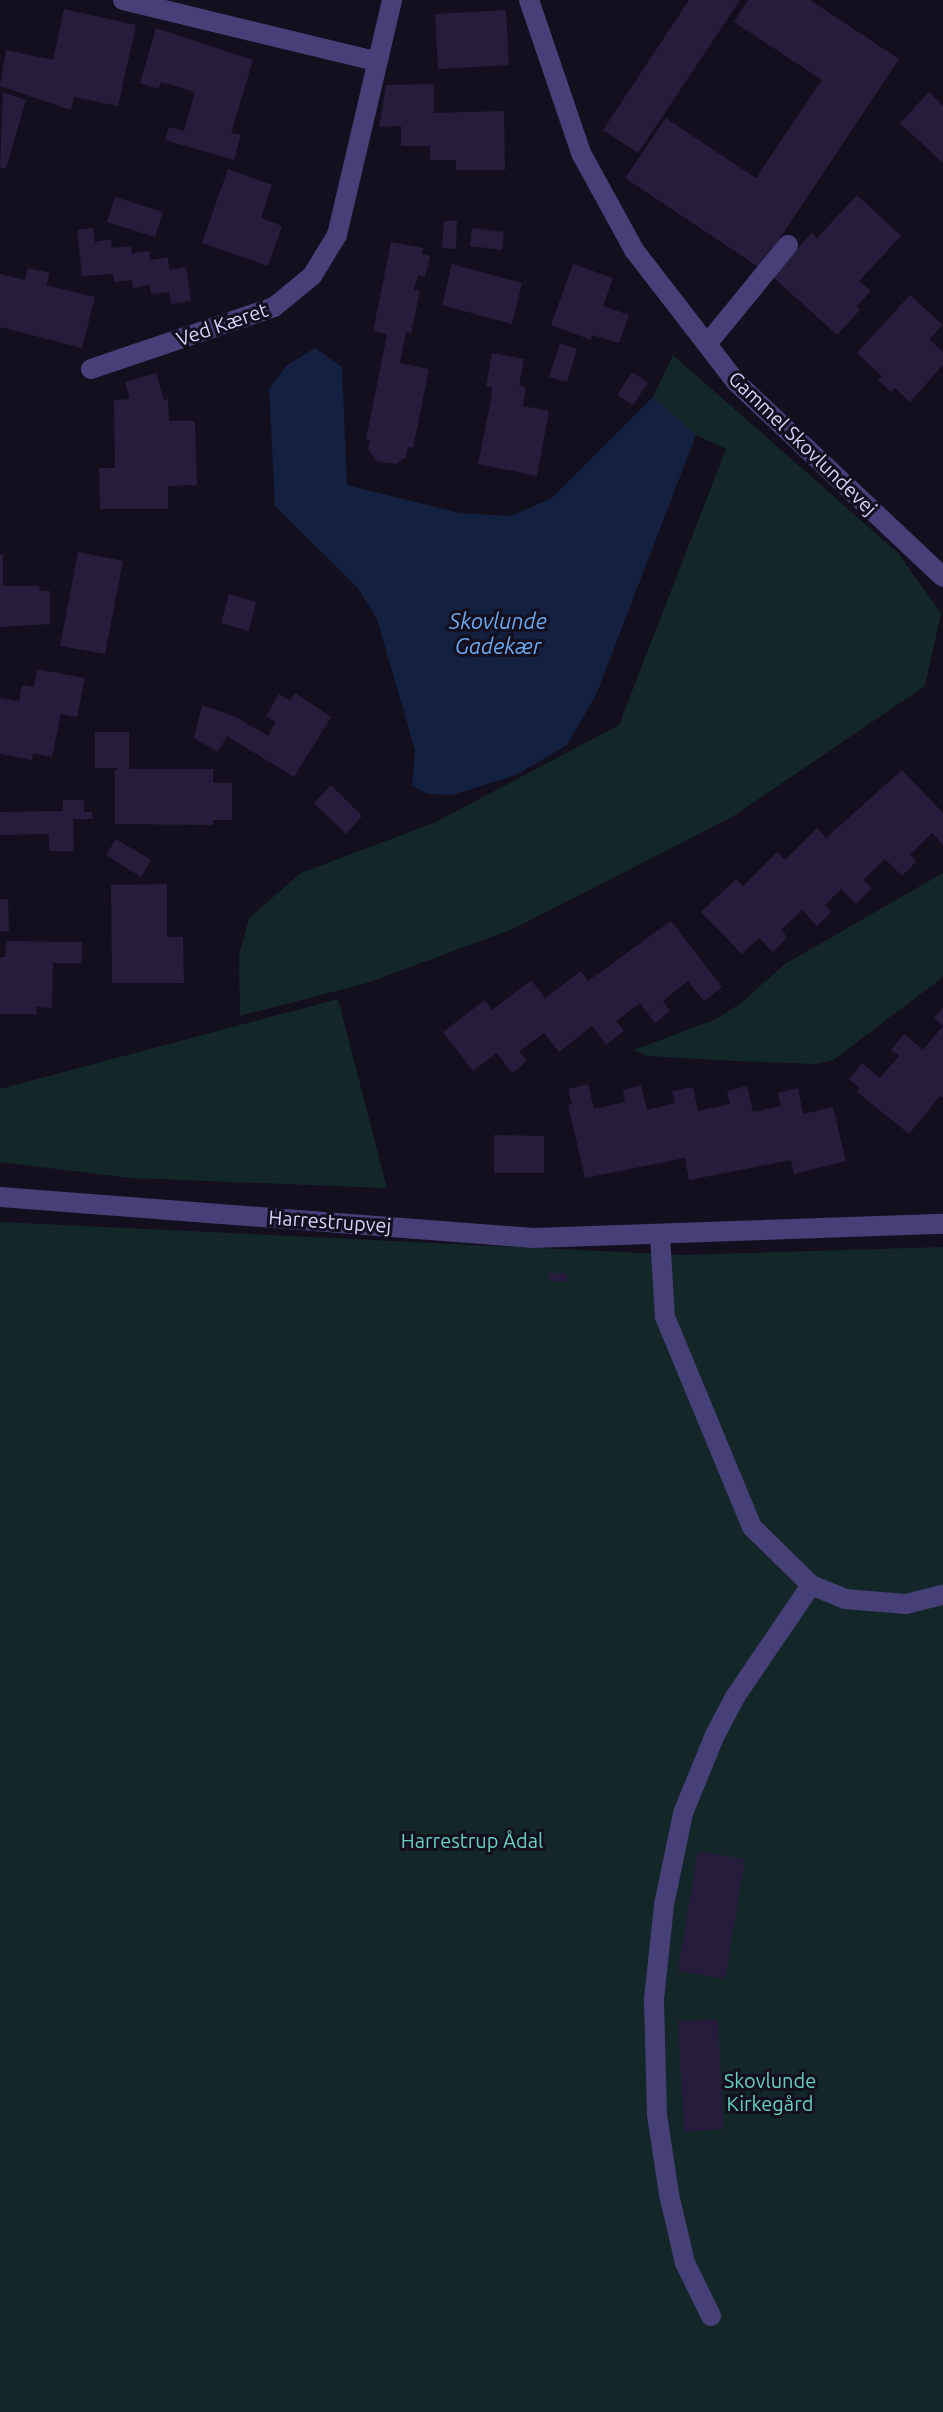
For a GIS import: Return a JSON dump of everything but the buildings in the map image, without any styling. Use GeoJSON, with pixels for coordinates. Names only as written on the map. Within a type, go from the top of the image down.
{"type":"FeatureCollection","features":[{"type":"Feature","properties":{"kind":"street"},"geometry":{"type":"LineString","coordinates":[[123,0],[375,61]]}},
{"type":"Feature","properties":{"kind":"street","name":"Ved Kæret"},"geometry":{"type":"LineString","coordinates":[[91,369],[274,307],[312,276],[337,235],[375,61],[392,0]]}},
{"type":"Feature","properties":{"kind":"street","name":"Gammel Skovlundevej"},"geometry":{"type":"LineString","coordinates":[[529,0],[581,153],[634,250],[736,382],[943,577]]}},
{"type":"Feature","properties":{"kind":"street"},"geometry":{"type":"LineString","coordinates":[[707,344],[788,245]]}},
{"type":"Feature","properties":{"kind":"street","name":"Harrestrupvej"},"geometry":{"type":"LineString","coordinates":[[0,1197],[533,1238],[943,1224]]}},
{"type":"Feature","properties":{"kind":"street"},"geometry":{"type":"LineString","coordinates":[[660,1236],[665,1317],[752,1527],[811,1585],[845,1599],[906,1604],[943,1595]]}},
{"type":"Feature","properties":{"kind":"street"},"geometry":{"type":"LineString","coordinates":[[711,2316],[685,2263],[669,2194],[657,2115],[654,1999],[664,1905],[683,1813],[715,1735],[735,1697],[811,1585]]}},
{"type":"Feature","properties":{"kind":"green space"},"geometry":{"type":"Polygon","coordinates":[[[673,355],[898,553],[941,613],[925,686],[732,817],[513,929],[367,983],[240,1016],[239,955],[249,918],[301,873],[436,822],[619,725],[726,449],[696,435],[653,397],[673,355]]]}},
{"type":"Feature","properties":{"kind":"green space"},"geometry":{"type":"Polygon","coordinates":[[[943,873],[943,977],[833,1060],[816,1064],[736,1061],[647,1056],[634,1050],[716,1019],[741,1003],[785,964],[943,873]]]}},
{"type":"Feature","properties":{"kind":"green space"},"geometry":{"type":"Polygon","coordinates":[[[338,999],[387,1188],[130,1178],[0,1162],[0,1089],[338,999]]]}},
{"type":"Feature","properties":{"kind":"green space","name":"Harrestrup Ådal"},"geometry":{"type":"Polygon","coordinates":[[[0,1222],[683,1255],[943,1247],[943,2412],[0,2412],[0,1222]]]}},
{"type":"Feature","properties":{"kind":"water","name":"Skovlunde Gadekær"},"geometry":{"type":"Polygon","coordinates":[[[315,348],[342,367],[347,485],[460,513],[511,516],[552,498],[653,397],[696,435],[596,695],[567,745],[516,775],[452,795],[428,794],[412,786],[415,750],[377,619],[357,587],[275,506],[269,389],[286,366],[315,348]]]}},
{"type":"Feature","properties":{"kind":"park label","name":"Skovlunde Kirkegård"},"geometry":{"type":"Point","coordinates":[770,2092]}}]}
